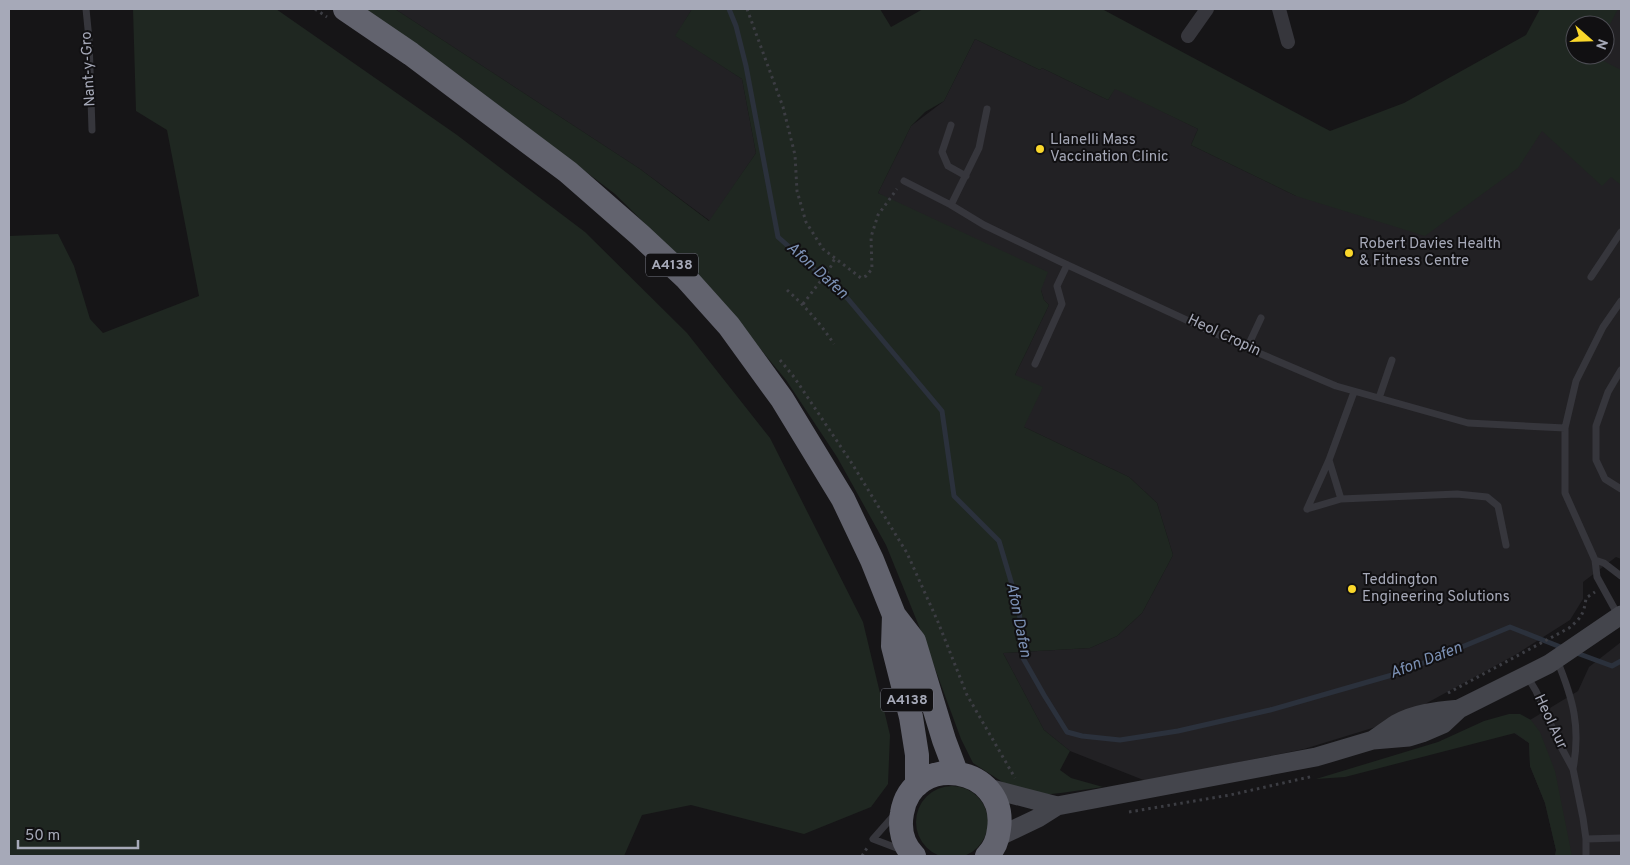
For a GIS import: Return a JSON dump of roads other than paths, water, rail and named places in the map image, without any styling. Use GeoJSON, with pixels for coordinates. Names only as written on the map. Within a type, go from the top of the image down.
{"type":"FeatureCollection","features":[{"type":"Feature","properties":{"kind":"highway","name":"A4138"},"geometry":{"type":"LineString","coordinates":[[338,14],[411,54],[568,172],[686,278],[734,333],[782,398],[843,498],[894,614],[914,641],[944,740],[956,772]]}},
{"type":"Feature","properties":{"kind":"highway","name":"A4138"},"geometry":{"type":"LineString","coordinates":[[894,614],[893,646],[911,717],[917,755],[916,785]]}},
{"type":"Feature","properties":{"kind":"highway"},"geometry":{"type":"LineString","coordinates":[[912,854],[903,838],[900,823],[903,807],[908,795],[916,785],[928,777],[956,772],[973,778],[988,788],[997,803],[1001,820],[991,851]]}},
{"type":"Feature","properties":{"kind":"main road"},"geometry":{"type":"LineString","coordinates":[[991,851],[1057,806],[1316,757],[1373,740],[1410,737],[1422,733],[1443,724],[1459,709],[1557,659],[1620,616]]}},
{"type":"Feature","properties":{"kind":"main road"},"geometry":{"type":"LineString","coordinates":[[988,788],[1057,806]]}},
{"type":"Feature","properties":{"kind":"street"},"geometry":{"type":"LineString","coordinates":[[1188,36],[1207,9]]}},
{"type":"Feature","properties":{"kind":"street"},"geometry":{"type":"LineString","coordinates":[[1279,9],[1288,42]]}},
{"type":"Feature","properties":{"kind":"lane","name":"Nant-y-Gro"},"geometry":{"type":"LineString","coordinates":[[86,9],[89,38],[92,130]]}},
{"type":"Feature","properties":{"kind":"lane"},"geometry":{"type":"LineString","coordinates":[[951,205],[979,148],[986,109]]}},
{"type":"Feature","properties":{"kind":"lane"},"geometry":{"type":"LineString","coordinates":[[951,125],[942,152],[948,166],[966,176]]}},
{"type":"Feature","properties":{"kind":"lane","name":"Heol Cropin"},"geometry":{"type":"LineString","coordinates":[[904,181],[951,205],[984,225],[1067,265],[1247,348],[1336,386],[1468,423],[1565,428]]}},
{"type":"Feature","properties":{"kind":"lane"},"geometry":{"type":"LineString","coordinates":[[1591,277],[1621,232]]}},
{"type":"Feature","properties":{"kind":"lane"},"geometry":{"type":"LineString","coordinates":[[1035,364],[1062,304],[1057,286],[1067,265]]}},
{"type":"Feature","properties":{"kind":"lane"},"geometry":{"type":"LineString","coordinates":[[1620,616],[1597,577],[1595,560],[1565,493],[1565,428],[1576,381],[1603,326],[1621,301]]}},
{"type":"Feature","properties":{"kind":"lane"},"geometry":{"type":"LineString","coordinates":[[1247,348],[1262,318]]}},
{"type":"Feature","properties":{"kind":"lane"},"geometry":{"type":"LineString","coordinates":[[1379,398],[1392,360]]}},
{"type":"Feature","properties":{"kind":"lane"},"geometry":{"type":"LineString","coordinates":[[1621,370],[1608,392],[1596,426],[1596,460],[1605,479],[1621,489]]}},
{"type":"Feature","properties":{"kind":"lane"},"geometry":{"type":"LineString","coordinates":[[1354,392],[1329,460],[1307,509],[1341,499],[1457,494],[1487,497],[1498,506],[1506,545]]}},
{"type":"Feature","properties":{"kind":"lane"},"geometry":{"type":"LineString","coordinates":[[1329,460],[1341,499]]}},
{"type":"Feature","properties":{"kind":"lane"},"geometry":{"type":"LineString","coordinates":[[1595,560],[1621,576]]}},
{"type":"Feature","properties":{"kind":"lane","name":"Heol Aur"},"geometry":{"type":"LineString","coordinates":[[1557,659],[1568,687],[1575,718],[1577,746],[1573,769]]}},
{"type":"Feature","properties":{"kind":"lane","name":"Heol Aur"},"geometry":{"type":"LineString","coordinates":[[1527,675],[1573,769],[1586,839],[1586,856]]}},
{"type":"Feature","properties":{"kind":"lane"},"geometry":{"type":"LineString","coordinates":[[1586,839],[1621,838]]}},
{"type":"Feature","properties":{"kind":"waterway","name":"Afon Dafen"},"geometry":{"type":"LineString","coordinates":[[729,9],[736,26],[746,66],[778,237],[848,299],[942,411],[954,496],[999,541],[1019,608],[1023,658],[1067,732],[1082,736],[1120,740],[1178,731],[1270,710],[1399,673],[1510,627],[1563,648]]}},
{"type":"Feature","properties":{"kind":"waterway","name":"Afon Dafen"},"geometry":{"type":"LineString","coordinates":[[1574,652],[1612,666],[1621,661]]}},
{"type":"Feature","properties":{"kind":"place","name":"Llanelli Mass Vaccination Clinic"},"geometry":{"type":"Point","coordinates":[1040,149]}},
{"type":"Feature","properties":{"kind":"place","name":"Robert Davies Health & Fitness Centre"},"geometry":{"type":"Point","coordinates":[1349,253]}},
{"type":"Feature","properties":{"kind":"place","name":"Teddington Engineering Solutions"},"geometry":{"type":"Point","coordinates":[1352,589]}}]}
